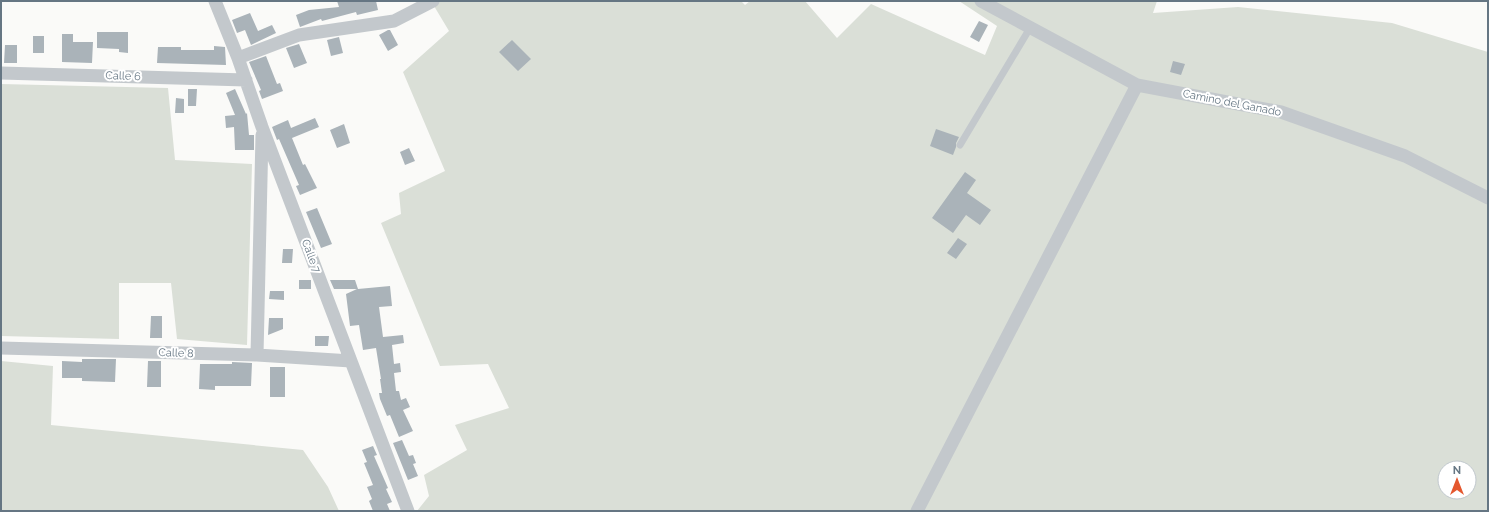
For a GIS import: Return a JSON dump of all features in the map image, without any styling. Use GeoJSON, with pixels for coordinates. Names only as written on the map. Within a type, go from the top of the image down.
{"type":"FeatureCollection","features":[{"type":"Feature","properties":{"kind":"street","name":"Calle 7"},"geometry":{"type":"LineString","coordinates":[[214,1],[238,58],[262,127],[408,511]]}},
{"type":"Feature","properties":{"kind":"street"},"geometry":{"type":"LineString","coordinates":[[238,58],[299,35],[394,20],[433,1]]}},
{"type":"Feature","properties":{"kind":"street","name":"Camino del Ganado"},"geometry":{"type":"LineString","coordinates":[[981,1],[1137,85],[1281,112],[1405,156],[1488,198]]}},
{"type":"Feature","properties":{"kind":"street","name":"Calle 6"},"geometry":{"type":"LineString","coordinates":[[1,73],[246,80]]}},
{"type":"Feature","properties":{"kind":"street"},"geometry":{"type":"LineString","coordinates":[[917,511],[1137,85]]}},
{"type":"Feature","properties":{"kind":"street"},"geometry":{"type":"LineString","coordinates":[[257,355],[262,127]]}},
{"type":"Feature","properties":{"kind":"street","name":"Calle 8"},"geometry":{"type":"LineString","coordinates":[[1,348],[257,355],[351,361]]}},
{"type":"Feature","properties":{"kind":"lane"},"geometry":{"type":"LineString","coordinates":[[960,146],[1030,28]]}},
{"type":"Feature","properties":{"kind":"shaded area"},"geometry":{"type":"Polygon","coordinates":[[[431,1],[741,1],[745,5],[750,1],[805,1],[837,38],[871,4],[985,55],[997,26],[959,1],[1157,1],[1153,13],[1238,7],[1392,23],[1488,52],[1488,511],[417,511],[429,496],[424,475],[467,450],[455,425],[509,408],[488,364],[440,366],[381,223],[401,214],[399,193],[445,171],[403,72],[449,31],[431,1]]]}},
{"type":"Feature","properties":{"kind":"shaded area"},"geometry":{"type":"Polygon","coordinates":[[[1,84],[168,88],[175,160],[252,164],[247,345],[177,339],[171,283],[119,283],[119,339],[1,336],[1,84]]]}},
{"type":"Feature","properties":{"kind":"shaded area"},"geometry":{"type":"Polygon","coordinates":[[[1,361],[53,366],[51,425],[303,450],[328,487],[339,511],[1,511],[1,361]]]}},
{"type":"Feature","properties":{"kind":"building"},"geometry":{"type":"Polygon","coordinates":[[[337,1],[376,1],[378,10],[357,15],[356,12],[322,21],[321,19],[300,27],[296,15],[309,10],[339,7],[337,1]]]}},
{"type":"Feature","properties":{"kind":"building"},"geometry":{"type":"Polygon","coordinates":[[[250,13],[258,31],[272,25],[276,33],[251,45],[245,30],[237,33],[232,20],[250,13]]]}},
{"type":"Feature","properties":{"kind":"building"},"geometry":{"type":"Polygon","coordinates":[[[979,21],[988,25],[979,42],[970,37],[979,21]]]}},
{"type":"Feature","properties":{"kind":"building"},"geometry":{"type":"Polygon","coordinates":[[[390,30],[398,45],[388,51],[379,35],[390,30]]]}},
{"type":"Feature","properties":{"kind":"building"},"geometry":{"type":"Polygon","coordinates":[[[97,32],[128,32],[128,53],[119,52],[119,49],[97,48],[97,32]]]}},
{"type":"Feature","properties":{"kind":"building"},"geometry":{"type":"Polygon","coordinates":[[[62,34],[73,34],[73,42],[93,42],[92,63],[62,62],[62,34]]]}},
{"type":"Feature","properties":{"kind":"building"},"geometry":{"type":"Polygon","coordinates":[[[33,36],[44,36],[44,53],[33,53],[33,36]]]}},
{"type":"Feature","properties":{"kind":"building"},"geometry":{"type":"Polygon","coordinates":[[[339,37],[343,53],[331,56],[327,40],[339,37]]]}},
{"type":"Feature","properties":{"kind":"building"},"geometry":{"type":"Polygon","coordinates":[[[512,40],[531,59],[518,71],[499,52],[512,40]]]}},
{"type":"Feature","properties":{"kind":"building"},"geometry":{"type":"Polygon","coordinates":[[[299,44],[307,63],[294,68],[286,48],[299,44]]]}},
{"type":"Feature","properties":{"kind":"building"},"geometry":{"type":"Polygon","coordinates":[[[5,45],[17,45],[17,63],[4,63],[5,45]]]}},
{"type":"Feature","properties":{"kind":"building"},"geometry":{"type":"Polygon","coordinates":[[[214,46],[225,47],[226,65],[157,63],[158,47],[181,47],[181,50],[214,50],[214,46]]]}},
{"type":"Feature","properties":{"kind":"building"},"geometry":{"type":"Polygon","coordinates":[[[266,56],[277,84],[280,83],[283,91],[262,99],[259,91],[261,90],[249,62],[266,56]]]}},
{"type":"Feature","properties":{"kind":"building"},"geometry":{"type":"Polygon","coordinates":[[[1173,61],[1185,64],[1181,75],[1170,72],[1173,61]]]}},
{"type":"Feature","properties":{"kind":"building"},"geometry":{"type":"Polygon","coordinates":[[[188,89],[197,89],[196,106],[188,106],[188,89]]]}},
{"type":"Feature","properties":{"kind":"building"},"geometry":{"type":"Polygon","coordinates":[[[235,89],[246,114],[247,113],[249,135],[254,135],[254,150],[235,150],[234,127],[226,128],[225,116],[235,115],[226,93],[235,89]]]}},
{"type":"Feature","properties":{"kind":"building"},"geometry":{"type":"Polygon","coordinates":[[[176,98],[184,99],[184,113],[175,113],[176,98]]]}},
{"type":"Feature","properties":{"kind":"building"},"geometry":{"type":"Polygon","coordinates":[[[315,118],[319,127],[292,138],[303,165],[305,164],[317,188],[300,195],[296,186],[299,185],[279,139],[277,140],[272,127],[288,120],[291,128],[315,118]]]}},
{"type":"Feature","properties":{"kind":"building"},"geometry":{"type":"Polygon","coordinates":[[[344,124],[350,143],[337,148],[330,130],[344,124]]]}},
{"type":"Feature","properties":{"kind":"building"},"geometry":{"type":"Polygon","coordinates":[[[936,129],[959,137],[953,155],[930,146],[936,129]]]}},
{"type":"Feature","properties":{"kind":"building"},"geometry":{"type":"Polygon","coordinates":[[[409,148],[415,161],[405,165],[400,152],[409,148]]]}},
{"type":"Feature","properties":{"kind":"building"},"geometry":{"type":"Polygon","coordinates":[[[965,172],[976,180],[967,193],[991,210],[980,225],[966,215],[953,233],[932,218],[965,172]]]}},
{"type":"Feature","properties":{"kind":"building"},"geometry":{"type":"Polygon","coordinates":[[[317,208],[332,244],[321,248],[306,212],[317,208]]]}},
{"type":"Feature","properties":{"kind":"building"},"geometry":{"type":"Polygon","coordinates":[[[958,238],[967,244],[956,259],[947,253],[958,238]]]}},
{"type":"Feature","properties":{"kind":"building"},"geometry":{"type":"Polygon","coordinates":[[[283,249],[293,249],[292,263],[282,263],[283,249]]]}},
{"type":"Feature","properties":{"kind":"building"},"geometry":{"type":"Polygon","coordinates":[[[299,280],[311,280],[311,289],[299,289],[299,280]]]}},
{"type":"Feature","properties":{"kind":"building"},"geometry":{"type":"Polygon","coordinates":[[[330,280],[355,280],[358,289],[390,286],[392,306],[379,307],[383,337],[403,335],[404,343],[392,345],[394,364],[400,363],[401,372],[394,373],[396,391],[399,391],[401,400],[406,398],[410,407],[403,410],[413,431],[399,437],[390,415],[387,416],[380,399],[379,393],[382,393],[381,379],[376,348],[363,350],[359,325],[350,326],[346,294],[357,289],[334,289],[330,280]]]}},
{"type":"Feature","properties":{"kind":"building"},"geometry":{"type":"Polygon","coordinates":[[[270,291],[284,291],[284,300],[269,299],[270,291]]]}},
{"type":"Feature","properties":{"kind":"building"},"geometry":{"type":"Polygon","coordinates":[[[151,316],[162,316],[162,338],[150,338],[151,316]]]}},
{"type":"Feature","properties":{"kind":"building"},"geometry":{"type":"Polygon","coordinates":[[[269,318],[283,318],[283,329],[268,335],[269,318]]]}},
{"type":"Feature","properties":{"kind":"building"},"geometry":{"type":"Polygon","coordinates":[[[315,336],[329,336],[328,346],[315,346],[315,336]]]}},
{"type":"Feature","properties":{"kind":"building"},"geometry":{"type":"Polygon","coordinates":[[[82,359],[116,359],[115,382],[82,381],[82,378],[62,378],[62,361],[82,362],[82,359]]]}},
{"type":"Feature","properties":{"kind":"building"},"geometry":{"type":"Polygon","coordinates":[[[148,361],[161,361],[161,387],[147,387],[148,361]]]}},
{"type":"Feature","properties":{"kind":"building"},"geometry":{"type":"Polygon","coordinates":[[[232,362],[252,363],[251,386],[215,386],[215,390],[199,389],[200,364],[232,364],[232,362]]]}},
{"type":"Feature","properties":{"kind":"building"},"geometry":{"type":"Polygon","coordinates":[[[270,367],[285,367],[285,397],[270,397],[270,367]]]}},
{"type":"Feature","properties":{"kind":"building"},"geometry":{"type":"Polygon","coordinates":[[[402,440],[409,456],[413,455],[416,463],[413,464],[418,476],[408,480],[393,443],[402,440]]]}},
{"type":"Feature","properties":{"kind":"building"},"geometry":{"type":"Polygon","coordinates":[[[373,446],[377,455],[374,456],[388,488],[386,489],[392,502],[387,504],[390,511],[373,511],[369,501],[372,499],[367,487],[373,485],[364,463],[367,462],[362,450],[373,446]]]}}]}
